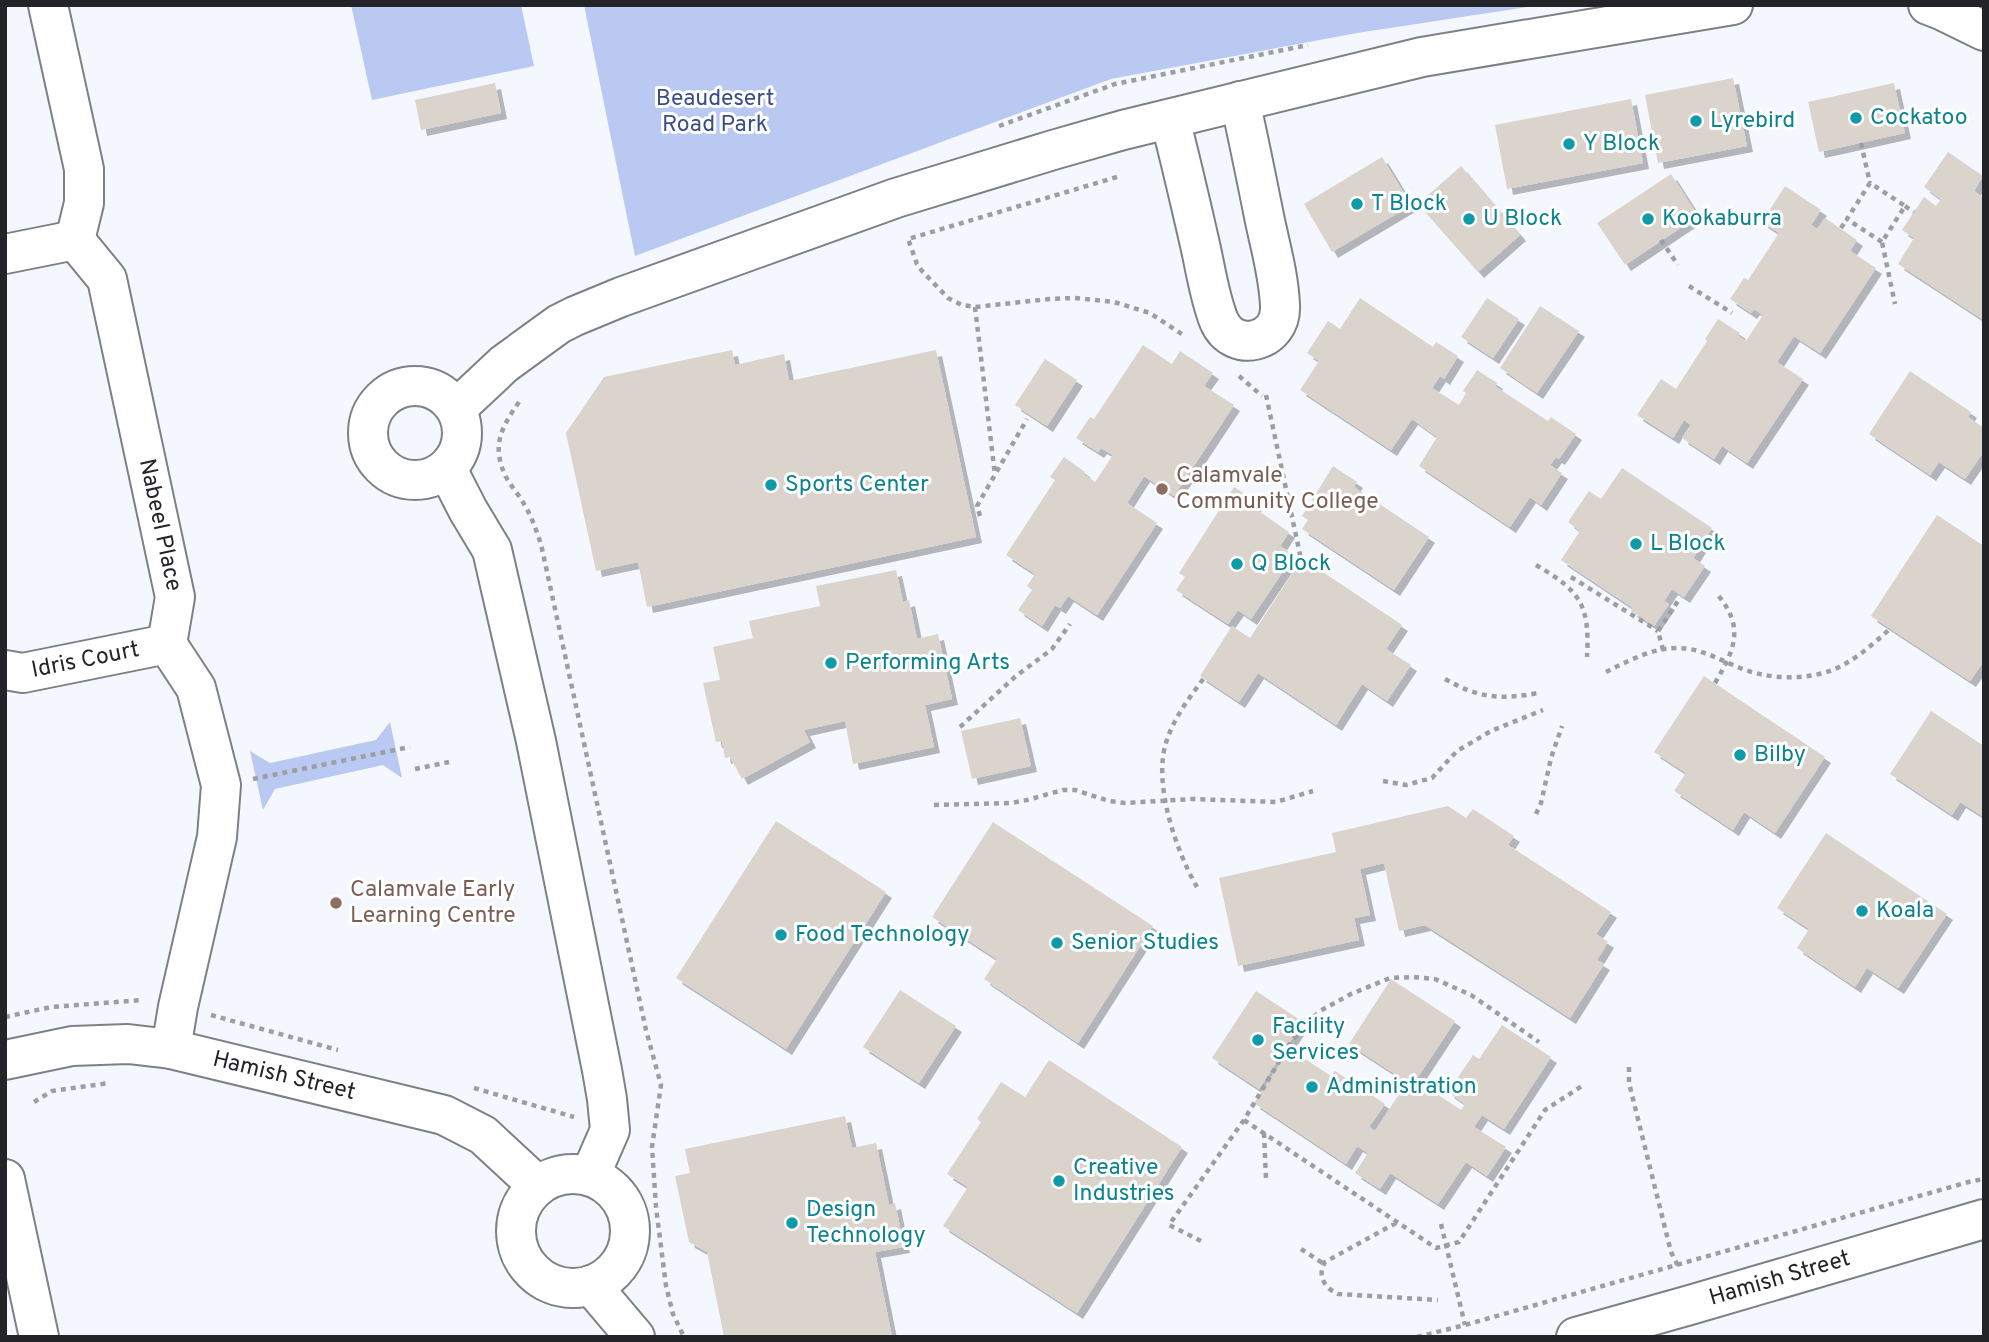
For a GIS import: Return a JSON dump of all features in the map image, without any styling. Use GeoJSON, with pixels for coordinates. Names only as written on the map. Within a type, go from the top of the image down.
{"type":"FeatureCollection","features":[{"type":"Feature","properties":{"kind":"street"},"geometry":{"type":"LineString","coordinates":[[5,254],[75,240],[84,203],[85,169],[48,5]]}},
{"type":"Feature","properties":{"kind":"street"},"geometry":{"type":"LineString","coordinates":[[456,410],[504,364],[559,324],[621,297],[896,198],[1053,149],[1422,57],[1734,5]]}},
{"type":"Feature","properties":{"kind":"street"},"geometry":{"type":"LineString","coordinates":[[1928,5],[1984,31]]}},
{"type":"Feature","properties":{"kind":"street"},"geometry":{"type":"LineString","coordinates":[[1170,118],[1219,322],[1234,338],[1254,341],[1263,338],[1276,325],[1280,305],[1240,101]]}},
{"type":"Feature","properties":{"kind":"street","name":"Nabeel Place"},"geometry":{"type":"LineString","coordinates":[[75,240],[107,279],[175,597],[167,644]]}},
{"type":"Feature","properties":{"kind":"street"},"geometry":{"type":"LineString","coordinates":[[407,386],[422,386],[437,391],[456,410],[462,427],[461,443],[456,457],[434,477],[419,481],[403,480],[388,474],[376,462],[369,447],[367,431],[370,415],[379,401],[392,391],[407,386]]}},
{"type":"Feature","properties":{"kind":"street"},"geometry":{"type":"LineString","coordinates":[[447,468],[492,550],[536,741],[600,1057],[610,1130],[590,1176]]}},
{"type":"Feature","properties":{"kind":"street"},"geometry":{"type":"LineString","coordinates":[[167,644],[196,688],[221,785],[218,837],[178,1007],[172,1049]]}},
{"type":"Feature","properties":{"kind":"street","name":"Idris Court"},"geometry":{"type":"LineString","coordinates":[[5,670],[23,673],[167,644]]}},
{"type":"Feature","properties":{"kind":"street","name":"Hamish Street"},"geometry":{"type":"LineString","coordinates":[[5,1060],[72,1046],[128,1044],[172,1049],[444,1115],[483,1135],[538,1185]]}},
{"type":"Feature","properties":{"kind":"street"},"geometry":{"type":"LineString","coordinates":[[573,1173],[590,1176],[606,1184],[619,1197],[627,1213],[630,1230],[628,1248],[619,1264],[607,1276],[591,1285],[574,1288],[556,1285],[540,1277],[528,1265],[519,1249],[516,1232],[518,1214],[526,1198],[538,1185],[554,1177],[573,1173]]}},
{"type":"Feature","properties":{"kind":"street"},"geometry":{"type":"LineString","coordinates":[[5,1180],[39,1337]]}},
{"type":"Feature","properties":{"kind":"street","name":"Hamish Street"},"geometry":{"type":"LineString","coordinates":[[1576,1337],[1984,1219]]}},
{"type":"Feature","properties":{"kind":"street"},"geometry":{"type":"LineString","coordinates":[[591,1285],[635,1337]]}},
{"type":"Feature","properties":{"kind":"path"},"geometry":{"type":"LineString","coordinates":[[1861,143],[1870,183],[1914,212]]}},
{"type":"Feature","properties":{"kind":"path"},"geometry":{"type":"LineString","coordinates":[[1117,177],[908,239],[916,264],[948,298],[962,305],[975,307],[1074,298],[1114,302],[1150,313],[1186,338]]}},
{"type":"Feature","properties":{"kind":"path"},"geometry":{"type":"LineString","coordinates":[[1841,228],[1870,183]]}},
{"type":"Feature","properties":{"kind":"path"},"geometry":{"type":"LineString","coordinates":[[1895,304],[1882,242],[1905,206]]}},
{"type":"Feature","properties":{"kind":"path"},"geometry":{"type":"LineString","coordinates":[[1847,219],[1882,242]]}},
{"type":"Feature","properties":{"kind":"path"},"geometry":{"type":"LineString","coordinates":[[1661,240],[1678,265]]}},
{"type":"Feature","properties":{"kind":"path"},"geometry":{"type":"LineString","coordinates":[[1689,286],[1732,313]]}},
{"type":"Feature","properties":{"kind":"path"},"geometry":{"type":"LineString","coordinates":[[975,307],[995,475]]}},
{"type":"Feature","properties":{"kind":"path"},"geometry":{"type":"LineString","coordinates":[[1239,376],[1264,395],[1301,559]]}},
{"type":"Feature","properties":{"kind":"path"},"geometry":{"type":"LineString","coordinates":[[521,398],[502,429],[498,445],[500,461],[507,478],[533,519],[541,544],[646,1031],[661,1085],[652,1147],[656,1206],[666,1286],[673,1314],[684,1337]]}},
{"type":"Feature","properties":{"kind":"path"},"geometry":{"type":"LineString","coordinates":[[980,516],[977,506],[1027,419]]}},
{"type":"Feature","properties":{"kind":"path"},"geometry":{"type":"LineString","coordinates":[[1536,565],[1573,590],[1583,606],[1587,623],[1587,657]]}},
{"type":"Feature","properties":{"kind":"path"},"geometry":{"type":"LineString","coordinates":[[1571,577],[1658,631],[1663,649]]}},
{"type":"Feature","properties":{"kind":"path"},"geometry":{"type":"LineString","coordinates":[[1715,683],[1733,644],[1735,629],[1730,612],[1717,594]]}},
{"type":"Feature","properties":{"kind":"path"},"geometry":{"type":"LineString","coordinates":[[1658,631],[1680,598]]}},
{"type":"Feature","properties":{"kind":"path"},"geometry":{"type":"LineString","coordinates":[[960,727],[1016,676],[1052,649],[1070,624]]}},
{"type":"Feature","properties":{"kind":"path"},"geometry":{"type":"LineString","coordinates":[[1606,672],[1646,654],[1676,648],[1696,650],[1745,670],[1763,674],[1812,675],[1846,664],[1891,628]]}},
{"type":"Feature","properties":{"kind":"path"},"geometry":{"type":"LineString","coordinates":[[1197,887],[1188,872],[1165,800],[1163,766],[1166,743],[1177,719],[1204,678]]}},
{"type":"Feature","properties":{"kind":"path"},"geometry":{"type":"LineString","coordinates":[[1445,679],[1482,696],[1507,697],[1538,693]]}},
{"type":"Feature","properties":{"kind":"path"},"geometry":{"type":"LineString","coordinates":[[1383,781],[1406,785],[1432,778],[1458,751],[1491,731],[1543,710]]}},
{"type":"Feature","properties":{"kind":"path"},"geometry":{"type":"LineString","coordinates":[[1536,814],[1562,726]]}},
{"type":"Feature","properties":{"kind":"path"},"geometry":{"type":"LineString","coordinates":[[248,780],[410,747]]}},
{"type":"Feature","properties":{"kind":"path"},"geometry":{"type":"LineString","coordinates":[[415,769],[449,762]]}},
{"type":"Feature","properties":{"kind":"path"},"geometry":{"type":"LineString","coordinates":[[934,805],[1011,803],[1063,790],[1076,790],[1109,801],[1125,803],[1192,799],[1276,802],[1314,791]]}},
{"type":"Feature","properties":{"kind":"path"},"geometry":{"type":"LineString","coordinates":[[1201,1241],[1169,1225],[1244,1119],[1289,1045],[1320,1011],[1390,978],[1424,977],[1471,995],[1539,1042]]}},
{"type":"Feature","properties":{"kind":"path"},"geometry":{"type":"LineString","coordinates":[[5,1017],[51,1007],[154,999]]}},
{"type":"Feature","properties":{"kind":"path"},"geometry":{"type":"LineString","coordinates":[[1629,1068],[1632,1096],[1671,1252],[1678,1266]]}},
{"type":"Feature","properties":{"kind":"path"},"geometry":{"type":"LineString","coordinates":[[1244,1119],[1436,1248],[1459,1242],[1545,1110],[1585,1084]]}},
{"type":"Feature","properties":{"kind":"path"},"geometry":{"type":"LineString","coordinates":[[1264,1133],[1266,1179]]}},
{"type":"Feature","properties":{"kind":"path"},"geometry":{"type":"LineString","coordinates":[[1417,1337],[1678,1266],[1972,1181],[1984,1180]]}},
{"type":"Feature","properties":{"kind":"path"},"geometry":{"type":"LineString","coordinates":[[1396,1223],[1331,1258],[1324,1264],[1324,1282],[1332,1292],[1338,1294],[1438,1300]]}},
{"type":"Feature","properties":{"kind":"path"},"geometry":{"type":"LineString","coordinates":[[1441,1224],[1465,1325]]}},
{"type":"Feature","properties":{"kind":"path"},"geometry":{"type":"LineString","coordinates":[[1301,1249],[1324,1264]]}},
{"type":"Feature","properties":{"kind":"green space"},"geometry":{"type":"Polygon","coordinates":[[[351,5],[521,5],[534,66],[372,100],[351,5]]]}},
{"type":"Feature","properties":{"kind":"green space","name":"Beaudesert Road Park"},"geometry":{"type":"Polygon","coordinates":[[[584,5],[1541,5],[1357,33],[1111,79],[635,256],[584,5]]]}},
{"type":"Feature","properties":{"kind":"green space"},"geometry":{"type":"Polygon","coordinates":[[[390,722],[402,778],[383,765],[275,789],[263,810],[250,751],[270,763],[376,740],[390,722]]]}},
{"type":"Feature","properties":{"kind":"building","name":"Lyrebird"},"geometry":{"type":"Polygon","coordinates":[[[1733,78],[1747,146],[1658,163],[1645,95],[1733,78]]]}},
{"type":"Feature","properties":{"kind":"building"},"geometry":{"type":"Polygon","coordinates":[[[495,83],[501,113],[421,130],[415,100],[495,83]]]}},
{"type":"Feature","properties":{"kind":"building","name":"Cockatoo"},"geometry":{"type":"Polygon","coordinates":[[[1894,83],[1905,133],[1819,152],[1808,102],[1894,83]]]}},
{"type":"Feature","properties":{"kind":"building","name":"Y Block"},"geometry":{"type":"Polygon","coordinates":[[[1631,99],[1643,163],[1507,189],[1495,125],[1631,99]]]}},
{"type":"Feature","properties":{"kind":"building"},"geometry":{"type":"Polygon","coordinates":[[[1948,152],[1983,176],[1974,191],[1984,198],[1982,319],[1898,264],[1914,238],[1902,230],[1924,197],[1936,206],[1941,199],[1924,187],[1948,152]]]}},
{"type":"Feature","properties":{"kind":"building","name":"T Block"},"geometry":{"type":"Polygon","coordinates":[[[1382,157],[1411,205],[1332,252],[1304,204],[1382,157]]]}},
{"type":"Feature","properties":{"kind":"building","name":"U Block"},"geometry":{"type":"Polygon","coordinates":[[[1461,166],[1520,235],[1478,272],[1418,204],[1461,166]]]}},
{"type":"Feature","properties":{"kind":"building","name":"Kookaburra"},"geometry":{"type":"Polygon","coordinates":[[[1671,174],[1698,216],[1625,265],[1597,223],[1671,174]]]}},
{"type":"Feature","properties":{"kind":"building"},"geometry":{"type":"Polygon","coordinates":[[[1785,186],[1821,210],[1811,225],[1817,229],[1825,218],[1857,240],[1850,251],[1876,268],[1820,353],[1794,336],[1777,362],[1803,379],[1747,463],[1722,446],[1714,459],[1682,438],[1691,425],[1684,420],[1673,438],[1637,415],[1661,379],[1676,389],[1718,319],[1740,333],[1738,336],[1746,341],[1763,315],[1754,309],[1751,313],[1730,299],[1744,278],[1748,280],[1779,233],[1762,222],[1785,186]]]}},
{"type":"Feature","properties":{"kind":"building"},"geometry":{"type":"Polygon","coordinates":[[[1360,298],[1433,347],[1436,342],[1458,356],[1444,379],[1440,376],[1432,388],[1459,405],[1466,393],[1463,391],[1477,370],[1497,383],[1495,386],[1548,421],[1551,417],[1576,434],[1559,459],[1556,457],[1550,465],[1562,473],[1541,505],[1530,497],[1510,527],[1419,466],[1437,437],[1412,419],[1391,450],[1300,390],[1319,361],[1307,353],[1328,321],[1340,329],[1360,298]]]}},
{"type":"Feature","properties":{"kind":"building"},"geometry":{"type":"Polygon","coordinates":[[[1487,298],[1519,319],[1493,358],[1461,337],[1487,298]]]}},
{"type":"Feature","properties":{"kind":"building"},"geometry":{"type":"Polygon","coordinates":[[[1540,306],[1579,331],[1537,393],[1500,368],[1540,306]]]}},
{"type":"Feature","properties":{"kind":"building"},"geometry":{"type":"Polygon","coordinates":[[[1143,345],[1172,364],[1180,351],[1213,373],[1204,386],[1234,405],[1174,496],[1144,476],[1127,503],[1157,523],[1097,615],[1068,596],[1060,608],[1055,605],[1042,626],[1018,610],[1032,590],[1027,586],[1035,574],[1006,555],[1055,480],[1050,477],[1064,457],[1095,482],[1113,455],[1101,448],[1098,452],[1076,438],[1090,417],[1094,419],[1143,345]]]}},
{"type":"Feature","properties":{"kind":"building","name":"Sports Center"},"geometry":{"type":"Polygon","coordinates":[[[732,350],[735,365],[784,354],[789,381],[936,350],[976,537],[647,607],[638,562],[596,571],[566,433],[604,377],[732,350]]]}},
{"type":"Feature","properties":{"kind":"building"},"geometry":{"type":"Polygon","coordinates":[[[1045,359],[1077,380],[1047,426],[1015,405],[1045,359]]]}},
{"type":"Feature","properties":{"kind":"building"},"geometry":{"type":"Polygon","coordinates":[[[1910,371],[1971,412],[1968,417],[1984,428],[1984,451],[1965,479],[1939,462],[1930,475],[1869,434],[1910,371]]]}},
{"type":"Feature","properties":{"kind":"building"},"geometry":{"type":"Polygon","coordinates":[[[1333,466],[1357,482],[1354,487],[1429,537],[1394,590],[1302,529],[1308,520],[1302,516],[1333,466]]]}},
{"type":"Feature","properties":{"kind":"building","name":"L Block"},"geometry":{"type":"Polygon","coordinates":[[[1622,468],[1712,528],[1693,558],[1705,566],[1684,597],[1672,589],[1664,601],[1669,604],[1654,626],[1631,611],[1633,608],[1561,560],[1580,531],[1568,522],[1589,491],[1601,499],[1622,468]]]}},
{"type":"Feature","properties":{"kind":"building","name":"Q Block"},"geometry":{"type":"Polygon","coordinates":[[[1234,487],[1257,502],[1254,508],[1289,532],[1280,546],[1294,555],[1251,619],[1238,610],[1228,624],[1176,590],[1185,577],[1179,573],[1234,487]]]}},
{"type":"Feature","properties":{"kind":"building"},"geometry":{"type":"Polygon","coordinates":[[[1937,515],[1984,546],[1984,661],[1970,681],[1871,616],[1937,515]]]}},
{"type":"Feature","properties":{"kind":"building"},"geometry":{"type":"Polygon","coordinates":[[[1302,558],[1402,625],[1386,649],[1411,665],[1387,701],[1362,684],[1336,725],[1258,673],[1239,702],[1200,676],[1232,626],[1250,638],[1302,558]]]}},
{"type":"Feature","properties":{"kind":"building","name":"Performing Arts"},"geometry":{"type":"Polygon","coordinates":[[[896,570],[903,602],[909,600],[917,639],[938,634],[952,699],[925,705],[934,747],[853,764],[845,721],[804,730],[810,742],[742,779],[730,757],[725,758],[722,741],[716,742],[703,683],[720,680],[713,647],[753,638],[749,621],[820,606],[816,586],[896,570]]]}},
{"type":"Feature","properties":{"kind":"building","name":"Bilby"},"geometry":{"type":"Polygon","coordinates":[[[1704,676],[1825,757],[1775,833],[1744,812],[1733,830],[1674,791],[1686,773],[1654,752],[1704,676]]]}},
{"type":"Feature","properties":{"kind":"building"},"geometry":{"type":"Polygon","coordinates":[[[1931,711],[1984,746],[1984,817],[1960,802],[1952,815],[1890,774],[1931,711]]]}},
{"type":"Feature","properties":{"kind":"building"},"geometry":{"type":"Polygon","coordinates":[[[1020,718],[1031,766],[972,779],[961,731],[1020,718]]]}},
{"type":"Feature","properties":{"kind":"building"},"geometry":{"type":"Polygon","coordinates":[[[1448,806],[1466,818],[1473,809],[1514,836],[1508,845],[1611,912],[1596,934],[1608,942],[1597,960],[1604,964],[1570,1018],[1425,925],[1399,931],[1384,863],[1360,869],[1370,915],[1354,918],[1359,940],[1238,966],[1219,878],[1336,852],[1332,833],[1448,806]]]}},
{"type":"Feature","properties":{"kind":"building","name":"Food Technology"},"geometry":{"type":"Polygon","coordinates":[[[776,821],[886,892],[786,1049],[676,978],[776,821]]]}},
{"type":"Feature","properties":{"kind":"building","name":"Senior Studies"},"geometry":{"type":"Polygon","coordinates":[[[993,822],[1153,926],[1078,1043],[984,979],[997,959],[932,917],[993,822]]]}},
{"type":"Feature","properties":{"kind":"building","name":"Koala"},"geometry":{"type":"Polygon","coordinates":[[[1826,833],[1947,914],[1898,988],[1867,968],[1855,987],[1797,948],[1809,929],[1777,908],[1826,833]]]}},
{"type":"Feature","properties":{"kind":"building","name":"Administration"},"geometry":{"type":"Polygon","coordinates":[[[1391,979],[1455,1021],[1416,1080],[1461,1110],[1465,1104],[1448,1092],[1473,1055],[1479,1059],[1502,1025],[1551,1057],[1504,1129],[1482,1115],[1474,1127],[1506,1147],[1487,1176],[1466,1162],[1438,1204],[1390,1173],[1380,1189],[1355,1173],[1368,1153],[1357,1146],[1346,1164],[1254,1103],[1290,1049],[1331,1076],[1335,1071],[1385,1104],[1369,1127],[1375,1131],[1407,1082],[1349,1044],[1391,979]]]}},
{"type":"Feature","properties":{"kind":"building"},"geometry":{"type":"Polygon","coordinates":[[[900,990],[956,1026],[919,1083],[863,1047],[900,990]]]}},
{"type":"Feature","properties":{"kind":"building","name":"Facility Services"},"geometry":{"type":"Polygon","coordinates":[[[1256,991],[1303,1022],[1259,1089],[1212,1058],[1256,991]]]}},
{"type":"Feature","properties":{"kind":"building","name":"Creative Industries"},"geometry":{"type":"Polygon","coordinates":[[[1049,1060],[1182,1147],[1077,1313],[943,1226],[968,1187],[947,1174],[981,1122],[977,1119],[1001,1082],[1025,1097],[1049,1060]]]}},
{"type":"Feature","properties":{"kind":"building","name":"Design Technology"},"geometry":{"type":"Polygon","coordinates":[[[845,1116],[852,1148],[876,1143],[889,1205],[895,1203],[904,1247],[875,1252],[892,1337],[724,1337],[707,1252],[689,1242],[675,1176],[690,1173],[685,1149],[845,1116]]]}},
{"type":"Feature","properties":{"kind":"place","name":"Cockatoo"},"geometry":{"type":"Point","coordinates":[1856,118]}},
{"type":"Feature","properties":{"kind":"place","name":"Lyrebird"},"geometry":{"type":"Point","coordinates":[1696,121]}},
{"type":"Feature","properties":{"kind":"place","name":"Y Block"},"geometry":{"type":"Point","coordinates":[1569,144]}},
{"type":"Feature","properties":{"kind":"place","name":"T Block"},"geometry":{"type":"Point","coordinates":[1357,204]}},
{"type":"Feature","properties":{"kind":"place","name":"U Block"},"geometry":{"type":"Point","coordinates":[1469,219]}},
{"type":"Feature","properties":{"kind":"place","name":"Kookaburra"},"geometry":{"type":"Point","coordinates":[1648,219]}},
{"type":"Feature","properties":{"kind":"place","name":"Sports Center"},"geometry":{"type":"Point","coordinates":[771,485]}},
{"type":"Feature","properties":{"kind":"place","name":"Calamvale Community College"},"geometry":{"type":"Point","coordinates":[1162,489]}},
{"type":"Feature","properties":{"kind":"place","name":"L Block"},"geometry":{"type":"Point","coordinates":[1636,544]}},
{"type":"Feature","properties":{"kind":"place","name":"Q Block"},"geometry":{"type":"Point","coordinates":[1237,564]}},
{"type":"Feature","properties":{"kind":"place","name":"Performing Arts"},"geometry":{"type":"Point","coordinates":[831,663]}},
{"type":"Feature","properties":{"kind":"place","name":"Bilby"},"geometry":{"type":"Point","coordinates":[1740,755]}},
{"type":"Feature","properties":{"kind":"place","name":"Calamvale Early Learning Centre"},"geometry":{"type":"Point","coordinates":[336,903]}},
{"type":"Feature","properties":{"kind":"place","name":"Koala"},"geometry":{"type":"Point","coordinates":[1862,911]}},
{"type":"Feature","properties":{"kind":"place","name":"Food Technology"},"geometry":{"type":"Point","coordinates":[781,935]}},
{"type":"Feature","properties":{"kind":"place","name":"Senior Studies"},"geometry":{"type":"Point","coordinates":[1057,943]}},
{"type":"Feature","properties":{"kind":"place","name":"Facility Services"},"geometry":{"type":"Point","coordinates":[1258,1040]}},
{"type":"Feature","properties":{"kind":"place","name":"Administration"},"geometry":{"type":"Point","coordinates":[1312,1087]}},
{"type":"Feature","properties":{"kind":"place","name":"Creative Industries"},"geometry":{"type":"Point","coordinates":[1059,1181]}},
{"type":"Feature","properties":{"kind":"place","name":"Design Technology"},"geometry":{"type":"Point","coordinates":[792,1223]}}]}
